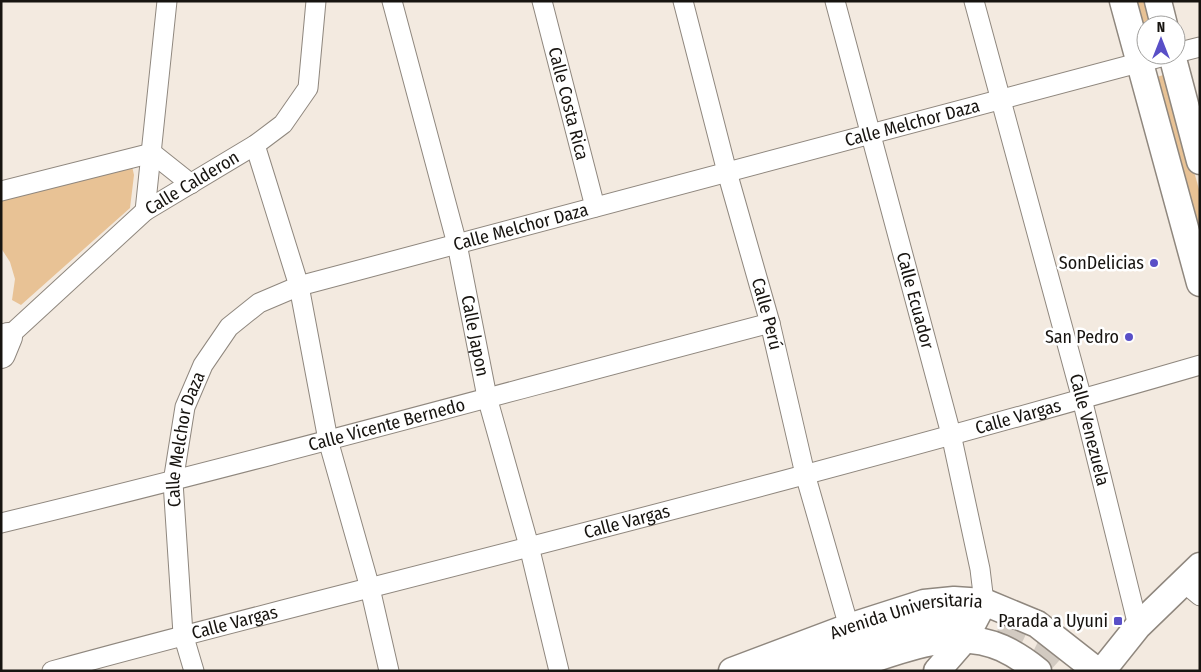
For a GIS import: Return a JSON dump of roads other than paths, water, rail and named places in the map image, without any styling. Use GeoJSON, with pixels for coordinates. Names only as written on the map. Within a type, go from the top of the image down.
{"type":"FeatureCollection","features":[{"type":"Feature","properties":{"kind":"main road"},"geometry":{"type":"LineString","coordinates":[[1123,1],[1136,51]]}},
{"type":"Feature","properties":{"kind":"main road"},"geometry":{"type":"LineString","coordinates":[[1158,1],[1162,15]]}},
{"type":"Feature","properties":{"kind":"main road"},"geometry":{"type":"LineString","coordinates":[[1140,65],[1200,283]]}},
{"type":"Feature","properties":{"kind":"main road"},"geometry":{"type":"LineString","coordinates":[[1175,65],[1200,161]]}},
{"type":"Feature","properties":{"kind":"main road"},"geometry":{"type":"LineString","coordinates":[[1102,671],[1138,626],[1194,581]]}},
{"type":"Feature","properties":{"kind":"main road","name":"Avenida Universitaria"},"geometry":{"type":"LineString","coordinates":[[732,671],[849,627],[924,603],[954,600],[984,602],[1037,624],[1097,671]]}},
{"type":"Feature","properties":{"kind":"main road"},"geometry":{"type":"LineString","coordinates":[[937,671],[960,629],[984,602]]}},
{"type":"Feature","properties":{"kind":"main road"},"geometry":{"type":"LineString","coordinates":[[778,670],[930,625],[960,629]]}},
{"type":"Feature","properties":{"kind":"main road","name":"Avenida Universitaria"},"geometry":{"type":"LineString","coordinates":[[837,671],[914,646],[954,639],[960,629],[982,642],[1002,648],[1038,671]]}},
{"type":"Feature","properties":{"kind":"main road"},"geometry":{"type":"LineString","coordinates":[[914,646],[926,655],[930,671]]}},
{"type":"Feature","properties":{"kind":"street"},"geometry":{"type":"LineString","coordinates":[[145,211],[168,1]]}},
{"type":"Feature","properties":{"kind":"street","name":"Calle Calderon"},"geometry":{"type":"LineString","coordinates":[[4,343],[145,211],[255,145],[283,124],[308,88],[316,1]]}},
{"type":"Feature","properties":{"kind":"street","name":"Calle Japon"},"geometry":{"type":"LineString","coordinates":[[392,1],[457,244],[488,397],[529,546],[559,671]]}},
{"type":"Feature","properties":{"kind":"street","name":"Calle Costa Rica"},"geometry":{"type":"LineString","coordinates":[[542,1],[595,207]]}},
{"type":"Feature","properties":{"kind":"street","name":"Calle Perú"},"geometry":{"type":"LineString","coordinates":[[683,1],[727,172],[770,324],[805,474],[849,627]]}},
{"type":"Feature","properties":{"kind":"street","name":"Calle Ecuador"},"geometry":{"type":"LineString","coordinates":[[835,1],[951,434],[980,569],[984,602]]}},
{"type":"Feature","properties":{"kind":"street","name":"Calle Venezuela"},"geometry":{"type":"LineString","coordinates":[[974,1],[1082,399],[1138,626]]}},
{"type":"Feature","properties":{"kind":"street"},"geometry":{"type":"LineString","coordinates":[[1186,50],[1200,46]]}},
{"type":"Feature","properties":{"kind":"street","name":"Calle Melchor Daza"},"geometry":{"type":"LineString","coordinates":[[194,671],[183,634],[173,482],[185,407],[203,366],[229,327],[259,303],[300,286],[1136,64]]}},
{"type":"Feature","properties":{"kind":"street"},"geometry":{"type":"LineString","coordinates":[[255,145],[300,286],[328,440],[370,588],[389,671]]}},
{"type":"Feature","properties":{"kind":"street"},"geometry":{"type":"LineString","coordinates":[[152,153],[191,184]]}},
{"type":"Feature","properties":{"kind":"street"},"geometry":{"type":"LineString","coordinates":[[1,191],[152,153]]}},
{"type":"Feature","properties":{"kind":"street","name":"Calle Vicente Bernedo"},"geometry":{"type":"LineString","coordinates":[[1,523],[173,482],[488,397],[770,324]]}},
{"type":"Feature","properties":{"kind":"street","name":"Calle Vargas"},"geometry":{"type":"LineString","coordinates":[[52,671],[183,634],[370,588],[805,474],[1200,365]]}},
{"type":"Feature","properties":{"kind":"tunnel"},"geometry":{"type":"LineString","coordinates":[[957,619],[1008,631],[1047,650],[1070,671]]}},
{"type":"Feature","properties":{"kind":"place","name":"SonDelicias"},"geometry":{"type":"Point","coordinates":[1154,263]}},
{"type":"Feature","properties":{"kind":"place","name":"San Pedro"},"geometry":{"type":"Point","coordinates":[1129,337]}},
{"type":"Feature","properties":{"kind":"place","name":"Parada a Uyuni"},"geometry":{"type":"Point","coordinates":[1118,621]}}]}
